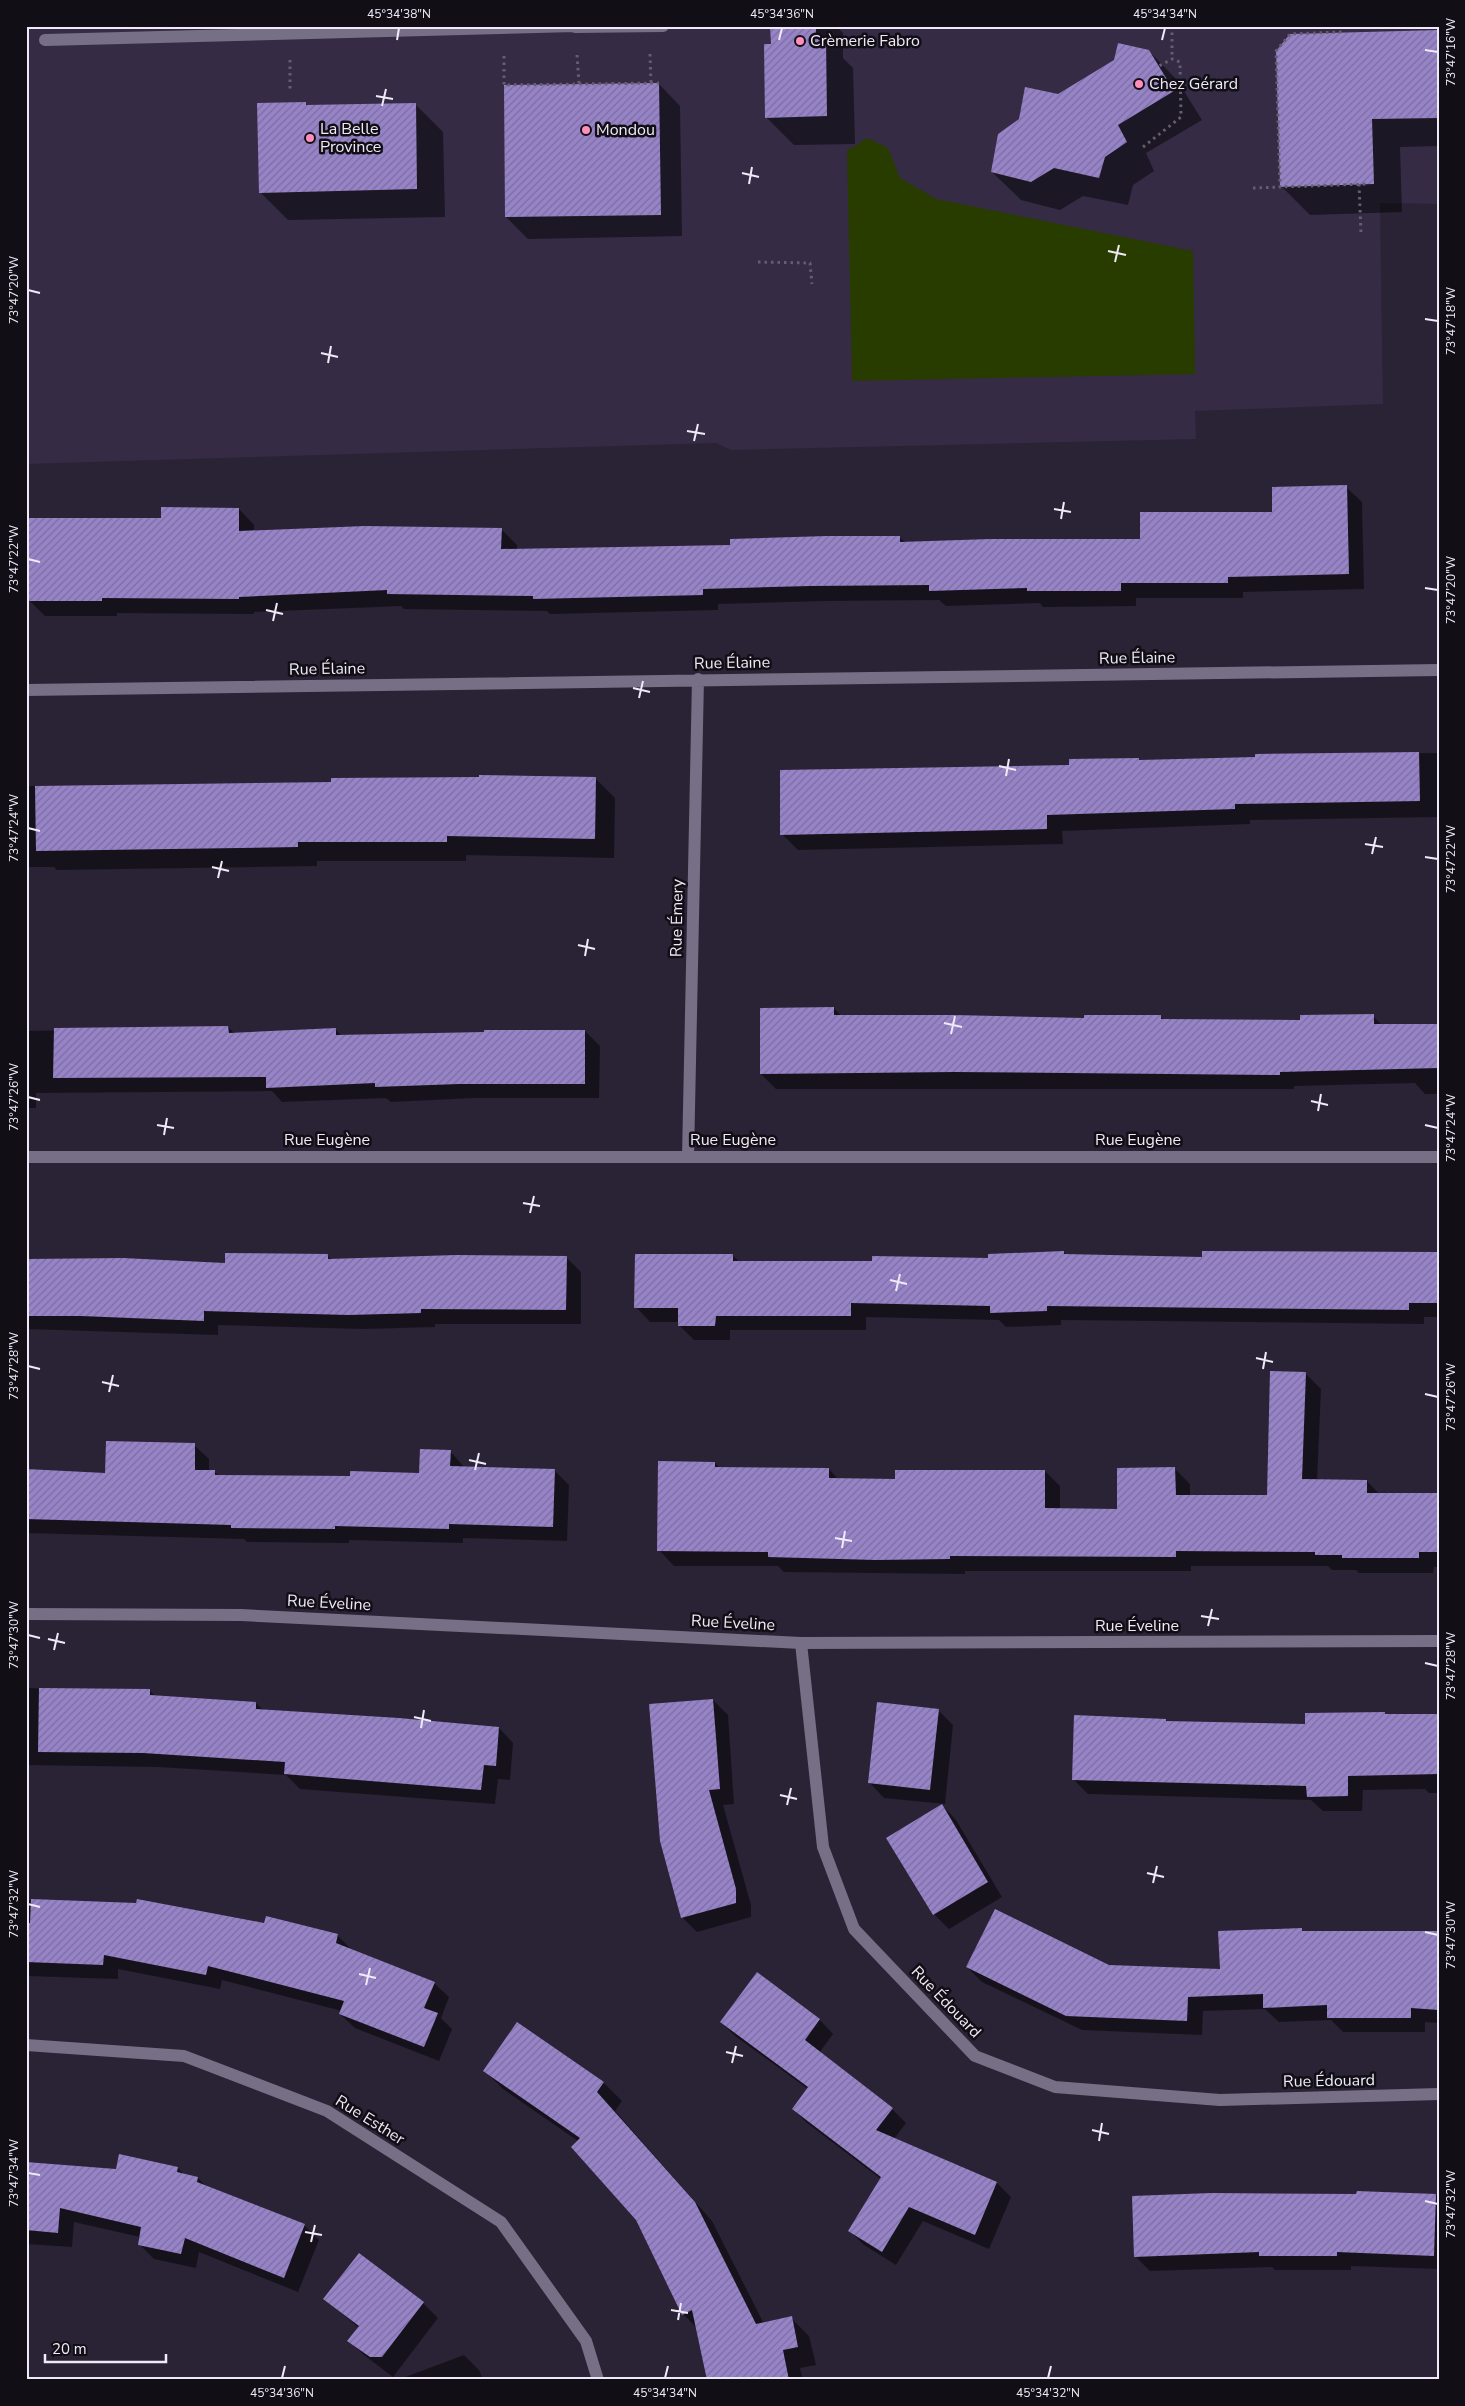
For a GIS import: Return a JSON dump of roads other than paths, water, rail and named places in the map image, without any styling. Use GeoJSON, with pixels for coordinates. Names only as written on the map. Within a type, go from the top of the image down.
{"type":"FeatureCollection","features":[{"type":"Feature","properties":{"kind":"street"},"geometry":{"type":"LineString","coordinates":[[44,40],[231,31],[663,26]]}},
{"type":"Feature","properties":{"kind":"street","name":"Rue Élaine"},"geometry":{"type":"LineString","coordinates":[[26,690],[1439,670]]}},
{"type":"Feature","properties":{"kind":"street","name":"Rue Émery"},"geometry":{"type":"LineString","coordinates":[[688,1156],[698,679]]}},
{"type":"Feature","properties":{"kind":"street","name":"Rue Eugène"},"geometry":{"type":"LineString","coordinates":[[26,1157],[1439,1157]]}},
{"type":"Feature","properties":{"kind":"street","name":"Rue Éveline"},"geometry":{"type":"LineString","coordinates":[[26,1614],[241,1615],[801,1643],[1439,1641]]}},
{"type":"Feature","properties":{"kind":"street","name":"Rue Édouard"},"geometry":{"type":"LineString","coordinates":[[801,1643],[823,1847],[854,1929],[974,2056],[1055,2087],[1220,2100],[1439,2094]]}},
{"type":"Feature","properties":{"kind":"street","name":"Rue Esther"},"geometry":{"type":"LineString","coordinates":[[26,2045],[184,2056],[327,2111],[501,2222],[586,2340],[598,2380]]}},
{"type":"Feature","properties":{"kind":"place","name":"Crèmerie Fabro"},"geometry":{"type":"Point","coordinates":[800,41]}},
{"type":"Feature","properties":{"kind":"place","name":"Chez Gérard"},"geometry":{"type":"Point","coordinates":[1139,84]}},
{"type":"Feature","properties":{"kind":"place","name":"Mondou"},"geometry":{"type":"Point","coordinates":[586,130]}},
{"type":"Feature","properties":{"kind":"place","name":"La Belle Province"},"geometry":{"type":"Point","coordinates":[310,138]}}]}
